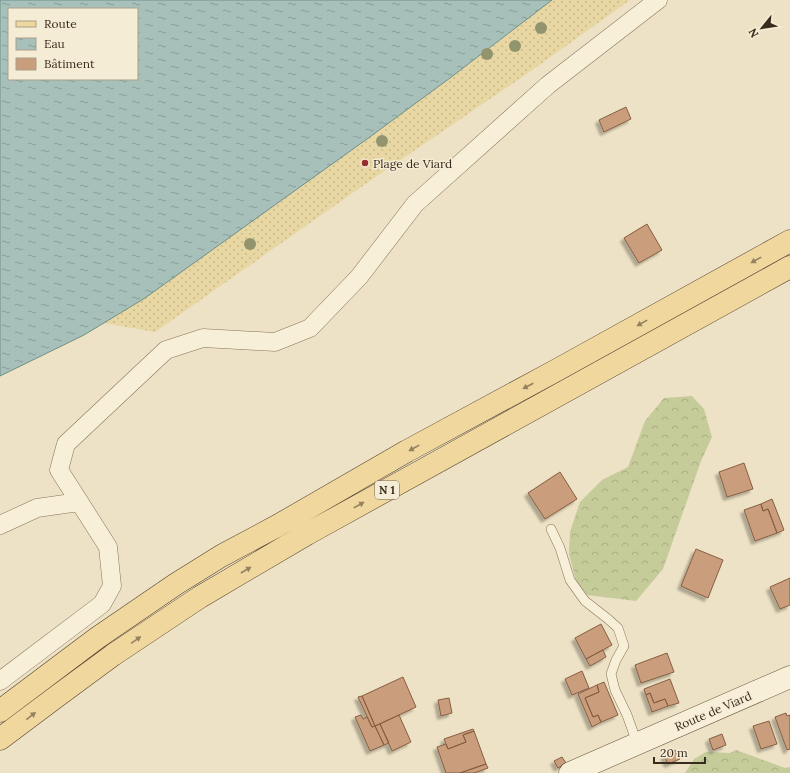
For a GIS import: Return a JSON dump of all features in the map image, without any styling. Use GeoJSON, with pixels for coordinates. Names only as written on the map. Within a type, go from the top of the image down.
{"type":"FeatureCollection","features":[{"type":"Feature","properties":{"kind":"main road","name":"N 1"},"geometry":{"type":"LineString","coordinates":[[0,711],[97,638],[176,584],[221,556],[790,241]]}},
{"type":"Feature","properties":{"kind":"main road","name":"N 1"},"geometry":{"type":"LineString","coordinates":[[0,740],[113,655],[200,597],[307,534],[790,267]]}},
{"type":"Feature","properties":{"kind":"main road","name":"Route de Viard"},"geometry":{"type":"LineString","coordinates":[[570,773],[790,677]]}},
{"type":"Feature","properties":{"kind":"street"},"geometry":{"type":"LineString","coordinates":[[0,681],[102,604],[112,586],[108,547],[59,470],[66,444],[166,350],[203,338],[275,342],[310,328],[359,277],[415,204],[548,85],[658,0]]}},
{"type":"Feature","properties":{"kind":"street"},"geometry":{"type":"LineString","coordinates":[[0,525],[37,508],[79,502]]}},
{"type":"Feature","properties":{"kind":"lane"},"geometry":{"type":"LineString","coordinates":[[552,529],[560,548],[570,580],[585,601],[618,628],[624,646],[616,660],[611,674],[615,690],[627,715],[637,743]]}},
{"type":"Feature","properties":{"kind":"green space"},"geometry":{"type":"Polygon","coordinates":[[[692,396],[704,409],[712,437],[701,461],[663,569],[636,601],[587,595],[576,581],[569,554],[570,532],[580,502],[602,480],[628,467],[645,421],[664,398],[692,396]]]}},
{"type":"Feature","properties":{"kind":"green space"},"geometry":{"type":"Polygon","coordinates":[[[736,750],[785,768],[790,767],[790,773],[685,773],[694,759],[706,752],[730,753],[736,750]]]}},
{"type":"Feature","properties":{"kind":"sand","name":"Plage de Viard"},"geometry":{"type":"Polygon","coordinates":[[[551,0],[630,0],[531,71],[361,187],[155,332],[104,323],[331,165],[479,57],[551,0]]]}},
{"type":"Feature","properties":{"kind":"water"},"geometry":{"type":"Polygon","coordinates":[[[0,0],[552,0],[367,139],[145,298],[84,335],[0,376],[0,0]]]}},
{"type":"Feature","properties":{"kind":"building"},"geometry":{"type":"Polygon","coordinates":[[[626,107],[631,119],[604,132],[599,120],[626,107]]]}},
{"type":"Feature","properties":{"kind":"building"},"geometry":{"type":"Polygon","coordinates":[[[647,224],[662,250],[639,263],[624,238],[647,224]]]}},
{"type":"Feature","properties":{"kind":"building"},"geometry":{"type":"Polygon","coordinates":[[[744,463],[753,489],[727,497],[719,472],[744,463]]]}},
{"type":"Feature","properties":{"kind":"building"},"geometry":{"type":"Polygon","coordinates":[[[560,472],[577,499],[545,519],[528,493],[560,472]]]}},
{"type":"Feature","properties":{"kind":"building"},"geometry":{"type":"Polygon","coordinates":[[[772,499],[784,530],[777,533],[768,509],[763,511],[761,504],[772,499]]]}},
{"type":"Feature","properties":{"kind":"building"},"geometry":{"type":"Polygon","coordinates":[[[761,504],[763,511],[768,509],[777,533],[755,541],[744,510],[761,504]]]}},
{"type":"Feature","properties":{"kind":"building"},"geometry":{"type":"Polygon","coordinates":[[[696,549],[723,560],[708,598],[681,586],[696,549]]]}},
{"type":"Feature","properties":{"kind":"building"},"geometry":{"type":"Polygon","coordinates":[[[790,578],[790,605],[780,609],[770,587],[790,578]]]}},
{"type":"Feature","properties":{"kind":"building"},"geometry":{"type":"Polygon","coordinates":[[[601,624],[612,645],[586,659],[575,638],[601,624]]]}},
{"type":"Feature","properties":{"kind":"building"},"geometry":{"type":"Polygon","coordinates":[[[603,650],[606,657],[590,666],[586,659],[603,650]]]}},
{"type":"Feature","properties":{"kind":"building"},"geometry":{"type":"Polygon","coordinates":[[[667,653],[674,672],[641,683],[635,665],[667,653]]]}},
{"type":"Feature","properties":{"kind":"building"},"geometry":{"type":"Polygon","coordinates":[[[582,671],[589,688],[572,695],[565,679],[582,671]]]}},
{"type":"Feature","properties":{"kind":"building"},"geometry":{"type":"Polygon","coordinates":[[[403,677],[416,707],[375,726],[362,696],[403,677]]]}},
{"type":"Feature","properties":{"kind":"building"},"geometry":{"type":"Polygon","coordinates":[[[670,679],[679,703],[668,706],[665,699],[654,703],[650,693],[646,695],[644,689],[670,679]]]}},
{"type":"Feature","properties":{"kind":"building"},"geometry":{"type":"Polygon","coordinates":[[[604,682],[618,715],[601,722],[598,715],[593,717],[585,698],[599,692],[597,685],[604,682]]]}},
{"type":"Feature","properties":{"kind":"building"},"geometry":{"type":"Polygon","coordinates":[[[597,685],[599,692],[585,698],[593,717],[598,715],[601,722],[592,727],[578,694],[597,685]]]}},
{"type":"Feature","properties":{"kind":"building"},"geometry":{"type":"Polygon","coordinates":[[[650,693],[654,703],[665,699],[668,706],[652,712],[646,695],[650,693]]]}},
{"type":"Feature","properties":{"kind":"building"},"geometry":{"type":"Polygon","coordinates":[[[362,696],[375,726],[372,727],[358,697],[362,696]]]}},
{"type":"Feature","properties":{"kind":"building"},"geometry":{"type":"Polygon","coordinates":[[[449,698],[452,713],[441,716],[438,700],[449,698]]]}},
{"type":"Feature","properties":{"kind":"building"},"geometry":{"type":"Polygon","coordinates":[[[786,713],[787,716],[790,715],[790,749],[787,750],[775,717],[786,713]]]}},
{"type":"Feature","properties":{"kind":"building"},"geometry":{"type":"Polygon","coordinates":[[[361,715],[363,719],[367,717],[372,727],[375,726],[384,745],[370,751],[355,717],[361,715]]]}},
{"type":"Feature","properties":{"kind":"building"},"geometry":{"type":"Polygon","coordinates":[[[399,715],[411,742],[392,751],[380,724],[399,715]]]}},
{"type":"Feature","properties":{"kind":"building"},"geometry":{"type":"Polygon","coordinates":[[[769,721],[777,744],[761,749],[753,726],[769,721]]]}},
{"type":"Feature","properties":{"kind":"building"},"geometry":{"type":"Polygon","coordinates":[[[380,724],[389,743],[384,745],[375,726],[380,724]]]}},
{"type":"Feature","properties":{"kind":"building"},"geometry":{"type":"Polygon","coordinates":[[[473,729],[474,731],[463,735],[466,742],[448,749],[444,739],[473,729]]]}},
{"type":"Feature","properties":{"kind":"building"},"geometry":{"type":"Polygon","coordinates":[[[474,731],[486,764],[460,773],[446,773],[437,747],[446,744],[448,749],[466,742],[463,735],[474,731]]]}},
{"type":"Feature","properties":{"kind":"building"},"geometry":{"type":"Polygon","coordinates":[[[722,734],[726,745],[713,750],[709,739],[722,734]]]}},
{"type":"Feature","properties":{"kind":"building"},"geometry":{"type":"Polygon","coordinates":[[[675,750],[680,759],[668,764],[664,755],[675,750]]]}},
{"type":"Feature","properties":{"kind":"building"},"geometry":{"type":"Polygon","coordinates":[[[562,757],[566,763],[558,768],[554,761],[562,757]]]}},
{"type":"Feature","properties":{"kind":"building"},"geometry":{"type":"Polygon","coordinates":[[[486,764],[488,768],[474,773],[460,773],[486,764]]]}},
{"type":"Feature","properties":{"kind":"place","name":"Plage de Viard"},"geometry":{"type":"Point","coordinates":[365,163]}}]}
